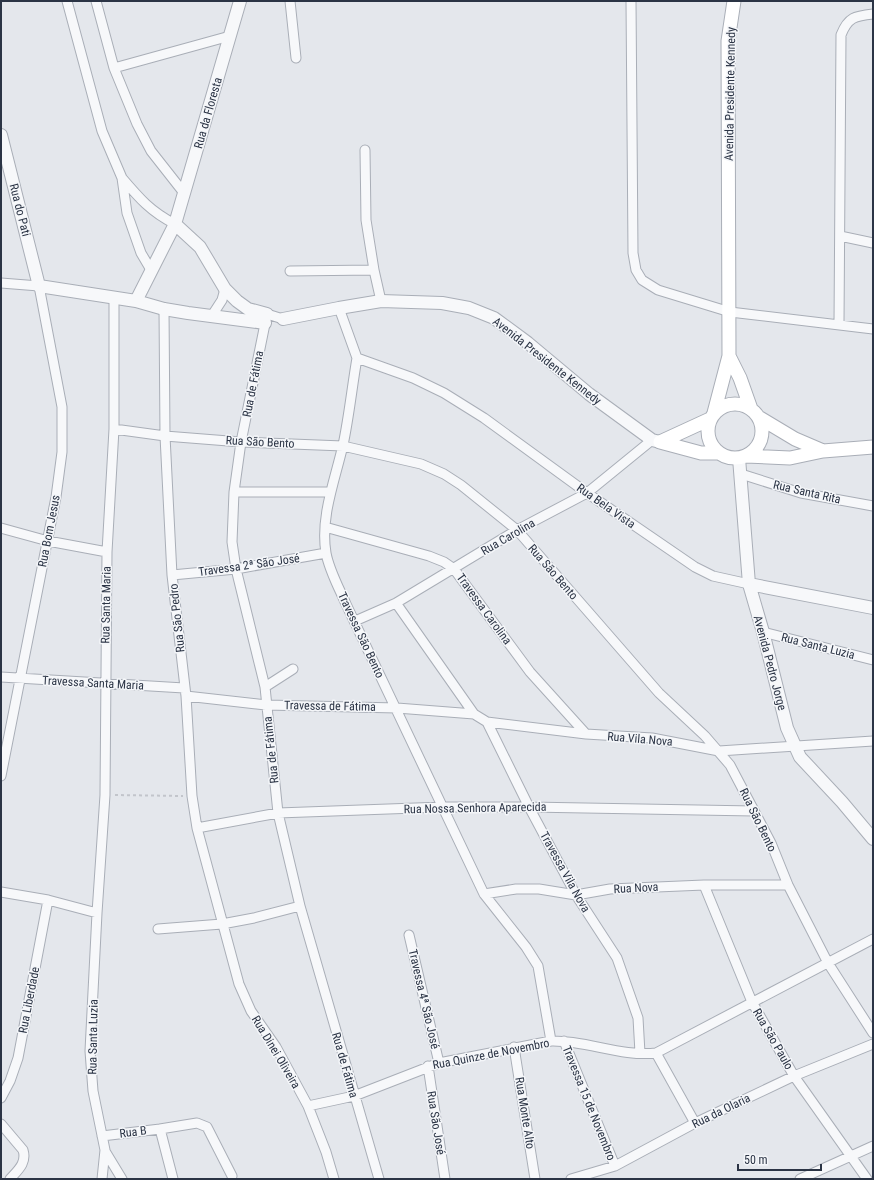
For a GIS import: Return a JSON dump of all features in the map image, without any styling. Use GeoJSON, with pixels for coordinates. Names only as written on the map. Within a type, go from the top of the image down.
{"type":"FeatureCollection","features":[{"type":"Feature","properties":{"kind":"main road","name":"Avenida Presidente Kennedy"},"geometry":{"type":"LineString","coordinates":[[734,1],[728,41],[730,312],[728,356],[708,431],[709,437],[711,443],[725,456],[790,458],[822,451],[873,447]]}},
{"type":"Feature","properties":{"kind":"main road"},"geometry":{"type":"LineString","coordinates":[[728,356],[740,378],[762,429],[761,440],[755,450],[743,457]]}},
{"type":"Feature","properties":{"kind":"main road"},"geometry":{"type":"LineString","coordinates":[[656,441],[712,416],[725,405],[739,403],[795,439],[822,451]]}},
{"type":"Feature","properties":{"kind":"main road","name":"Avenida Presidente Kennedy"},"geometry":{"type":"LineString","coordinates":[[656,441],[701,453],[719,452]]}},
{"type":"Feature","properties":{"kind":"street"},"geometry":{"type":"LineString","coordinates":[[67,1],[102,132],[122,178],[127,213],[140,253],[151,270]]}},
{"type":"Feature","properties":{"kind":"street"},"geometry":{"type":"LineString","coordinates":[[96,1],[114,68],[136,124],[151,152],[184,193]]}},
{"type":"Feature","properties":{"kind":"street","name":"Rua da Floresta"},"geometry":{"type":"LineString","coordinates":[[136,301],[174,224],[240,1]]}},
{"type":"Feature","properties":{"kind":"street"},"geometry":{"type":"LineString","coordinates":[[290,1],[296,58]]}},
{"type":"Feature","properties":{"kind":"street"},"geometry":{"type":"LineString","coordinates":[[631,1],[633,253],[636,270],[642,280],[658,290],[730,312],[873,329]]}},
{"type":"Feature","properties":{"kind":"street"},"geometry":{"type":"LineString","coordinates":[[840,324],[841,35],[846,23],[857,15],[873,14]]}},
{"type":"Feature","properties":{"kind":"street"},"geometry":{"type":"LineString","coordinates":[[114,68],[230,36]]}},
{"type":"Feature","properties":{"kind":"street","name":"Rua do Pati"},"geometry":{"type":"LineString","coordinates":[[1,135],[3,148],[39,286]]}},
{"type":"Feature","properties":{"kind":"street"},"geometry":{"type":"LineString","coordinates":[[365,150],[366,220],[374,270],[382,301]]}},
{"type":"Feature","properties":{"kind":"street"},"geometry":{"type":"LineString","coordinates":[[122,178],[158,216],[174,224],[200,247],[226,289],[237,301],[266,319]]}},
{"type":"Feature","properties":{"kind":"street"},"geometry":{"type":"LineString","coordinates":[[840,236],[873,243]]}},
{"type":"Feature","properties":{"kind":"street"},"geometry":{"type":"LineString","coordinates":[[290,271],[374,270]]}},
{"type":"Feature","properties":{"kind":"street"},"geometry":{"type":"LineString","coordinates":[[1,283],[39,286],[114,297],[136,301],[164,309],[211,316],[266,319]]}},
{"type":"Feature","properties":{"kind":"street","name":"Rua Bom Jesus"},"geometry":{"type":"LineString","coordinates":[[1,776],[48,541],[62,452],[62,407],[39,286]]}},
{"type":"Feature","properties":{"kind":"street"},"geometry":{"type":"LineString","coordinates":[[211,316],[222,300],[226,289]]}},
{"type":"Feature","properties":{"kind":"street","name":"Rua Santa Maria"},"geometry":{"type":"LineString","coordinates":[[97,913],[105,795],[107,552],[114,429],[114,297]]}},
{"type":"Feature","properties":{"kind":"street","name":"Avenida Presidente Kennedy"},"geometry":{"type":"LineString","coordinates":[[266,319],[283,319],[382,301],[442,303],[469,308],[494,318],[528,343],[589,394],[656,441]]}},
{"type":"Feature","properties":{"kind":"street"},"geometry":{"type":"LineString","coordinates":[[339,308],[357,358]]}},
{"type":"Feature","properties":{"kind":"street","name":"Rua São Pedro"},"geometry":{"type":"LineString","coordinates":[[164,309],[165,436],[172,575],[185,692],[192,796],[196,828],[222,924]]}},
{"type":"Feature","properties":{"kind":"street","name":"Rua de Fátima"},"geometry":{"type":"LineString","coordinates":[[266,319],[241,442],[234,492],[232,542],[236,569],[265,687],[278,812],[300,906],[379,1179]]}},
{"type":"Feature","properties":{"kind":"street","name":"Travessa São Bento"},"geometry":{"type":"LineString","coordinates":[[357,358],[343,446],[330,492],[325,527],[326,553],[346,604],[397,708],[484,894]]}},
{"type":"Feature","properties":{"kind":"street","name":"Rua Bela Vista"},"geometry":{"type":"LineString","coordinates":[[357,358],[413,378],[444,393],[490,422],[587,494],[695,567],[714,576],[873,608]]}},
{"type":"Feature","properties":{"kind":"street","name":"Rua São Bento"},"geometry":{"type":"LineString","coordinates":[[114,429],[165,436],[241,442],[343,446],[421,464],[444,474],[461,485],[517,530],[659,693],[719,751],[730,765],[771,843],[788,885],[828,963],[873,1033]]}},
{"type":"Feature","properties":{"kind":"street","name":"Rua Carolina"},"geometry":{"type":"LineString","coordinates":[[355,621],[396,603],[517,530],[587,494],[656,441]]}},
{"type":"Feature","properties":{"kind":"street","name":"Avenida Pedro Jorge"},"geometry":{"type":"LineString","coordinates":[[743,457],[741,474],[749,584],[763,632],[787,728],[794,746],[810,769],[842,802],[872,837]]}},
{"type":"Feature","properties":{"kind":"street","name":"Rua Santa Rita"},"geometry":{"type":"LineString","coordinates":[[741,474],[801,493],[873,506]]}},
{"type":"Feature","properties":{"kind":"street"},"geometry":{"type":"LineString","coordinates":[[234,492],[330,492]]}},
{"type":"Feature","properties":{"kind":"street","name":"Travessa Carolina"},"geometry":{"type":"LineString","coordinates":[[325,527],[429,556],[444,562],[454,569],[530,672],[586,734]]}},
{"type":"Feature","properties":{"kind":"street"},"geometry":{"type":"LineString","coordinates":[[1,528],[48,541],[107,552]]}},
{"type":"Feature","properties":{"kind":"street","name":"Travessa 2ª São José"},"geometry":{"type":"LineString","coordinates":[[172,575],[236,569],[326,553]]}},
{"type":"Feature","properties":{"kind":"street"},"geometry":{"type":"LineString","coordinates":[[396,603],[474,714],[487,722]]}},
{"type":"Feature","properties":{"kind":"street","name":"Rua Santa Luzia"},"geometry":{"type":"LineString","coordinates":[[763,632],[873,660]]}},
{"type":"Feature","properties":{"kind":"street"},"geometry":{"type":"LineString","coordinates":[[265,687],[294,669]]}},
{"type":"Feature","properties":{"kind":"street","name":"Travessa Santa Maria"},"geometry":{"type":"LineString","coordinates":[[1,677],[106,684],[185,692]]}},
{"type":"Feature","properties":{"kind":"street","name":"Travessa de Fátima"},"geometry":{"type":"LineString","coordinates":[[185,692],[266,705],[397,708],[474,714]]}},
{"type":"Feature","properties":{"kind":"street","name":"Rua Vila Nova"},"geometry":{"type":"LineString","coordinates":[[487,722],[586,734],[652,738],[719,751],[742,751],[794,746]]}},
{"type":"Feature","properties":{"kind":"street","name":"Travessa Vila Nova"},"geometry":{"type":"LineString","coordinates":[[487,722],[529,807],[576,895],[617,958],[638,1018],[640,1053]]}},
{"type":"Feature","properties":{"kind":"street"},"geometry":{"type":"LineString","coordinates":[[794,746],[873,741]]}},
{"type":"Feature","properties":{"kind":"street","name":"Rua Nossa Senhora Aparecida"},"geometry":{"type":"LineString","coordinates":[[196,828],[278,812],[443,807],[754,811]]}},
{"type":"Feature","properties":{"kind":"street","name":"Rua Nova"},"geometry":{"type":"LineString","coordinates":[[484,894],[516,889],[539,889],[576,895],[610,889],[704,885],[788,885]]}},
{"type":"Feature","properties":{"kind":"street","name":"Rua São Paulo"},"geometry":{"type":"LineString","coordinates":[[704,885],[752,1002],[794,1076],[867,1179]]}},
{"type":"Feature","properties":{"kind":"street"},"geometry":{"type":"LineString","coordinates":[[1,892],[48,900],[97,913]]}},
{"type":"Feature","properties":{"kind":"street","name":"Travessa 15 de Novembro"},"geometry":{"type":"LineString","coordinates":[[484,894],[526,947],[538,966],[551,1041]]}},
{"type":"Feature","properties":{"kind":"street","name":"Rua Liberdade"},"geometry":{"type":"LineString","coordinates":[[1,1098],[10,1081],[18,1058],[48,900]]}},
{"type":"Feature","properties":{"kind":"street"},"geometry":{"type":"LineString","coordinates":[[158,929],[222,924],[254,918],[300,906]]}},
{"type":"Feature","properties":{"kind":"street","name":"Rua Santa Luzia"},"geometry":{"type":"LineString","coordinates":[[97,913],[90,1051],[93,1091],[105,1150],[102,1179]]}},
{"type":"Feature","properties":{"kind":"street","name":"Rua Dinei Oliveira"},"geometry":{"type":"LineString","coordinates":[[222,924],[239,984],[252,1011],[276,1047],[308,1106],[326,1152],[334,1179]]}},
{"type":"Feature","properties":{"kind":"street","name":"Travessa 4ª São José"},"geometry":{"type":"LineString","coordinates":[[409,935],[438,1063]]}},
{"type":"Feature","properties":{"kind":"street"},"geometry":{"type":"LineString","coordinates":[[695,1123],[656,1053],[873,939]]}},
{"type":"Feature","properties":{"kind":"street","name":"Rua Quinze de Novembro"},"geometry":{"type":"LineString","coordinates":[[308,1106],[354,1096],[438,1063],[551,1041],[564,1041],[640,1053],[656,1053]]}},
{"type":"Feature","properties":{"kind":"street","name":"Travessa 15 de Novembro"},"geometry":{"type":"LineString","coordinates":[[564,1041],[615,1166]]}},
{"type":"Feature","properties":{"kind":"street","name":"Rua da Olaria"},"geometry":{"type":"LineString","coordinates":[[571,1179],[615,1166],[695,1123],[794,1076],[873,1044]]}},
{"type":"Feature","properties":{"kind":"street","name":"Rua Monte Alto"},"geometry":{"type":"LineString","coordinates":[[514,1047],[535,1179]]}},
{"type":"Feature","properties":{"kind":"street","name":"Rua São José"},"geometry":{"type":"LineString","coordinates":[[428,1066],[445,1179]]}},
{"type":"Feature","properties":{"kind":"street"},"geometry":{"type":"LineString","coordinates":[[160,1129],[197,1123],[206,1127],[232,1176]]}},
{"type":"Feature","properties":{"kind":"street"},"geometry":{"type":"LineString","coordinates":[[1,1124],[23,1150],[24,1155],[23,1164],[10,1179]]}},
{"type":"Feature","properties":{"kind":"street","name":"Rua B"},"geometry":{"type":"LineString","coordinates":[[102,1136],[160,1129],[173,1179]]}},
{"type":"Feature","properties":{"kind":"street"},"geometry":{"type":"LineString","coordinates":[[800,1179],[873,1146]]}},
{"type":"Feature","properties":{"kind":"street"},"geometry":{"type":"LineString","coordinates":[[105,1150],[122,1179]]}},
{"type":"Feature","properties":{"kind":"path"},"geometry":{"type":"LineString","coordinates":[[105,795],[192,796]]}}]}
